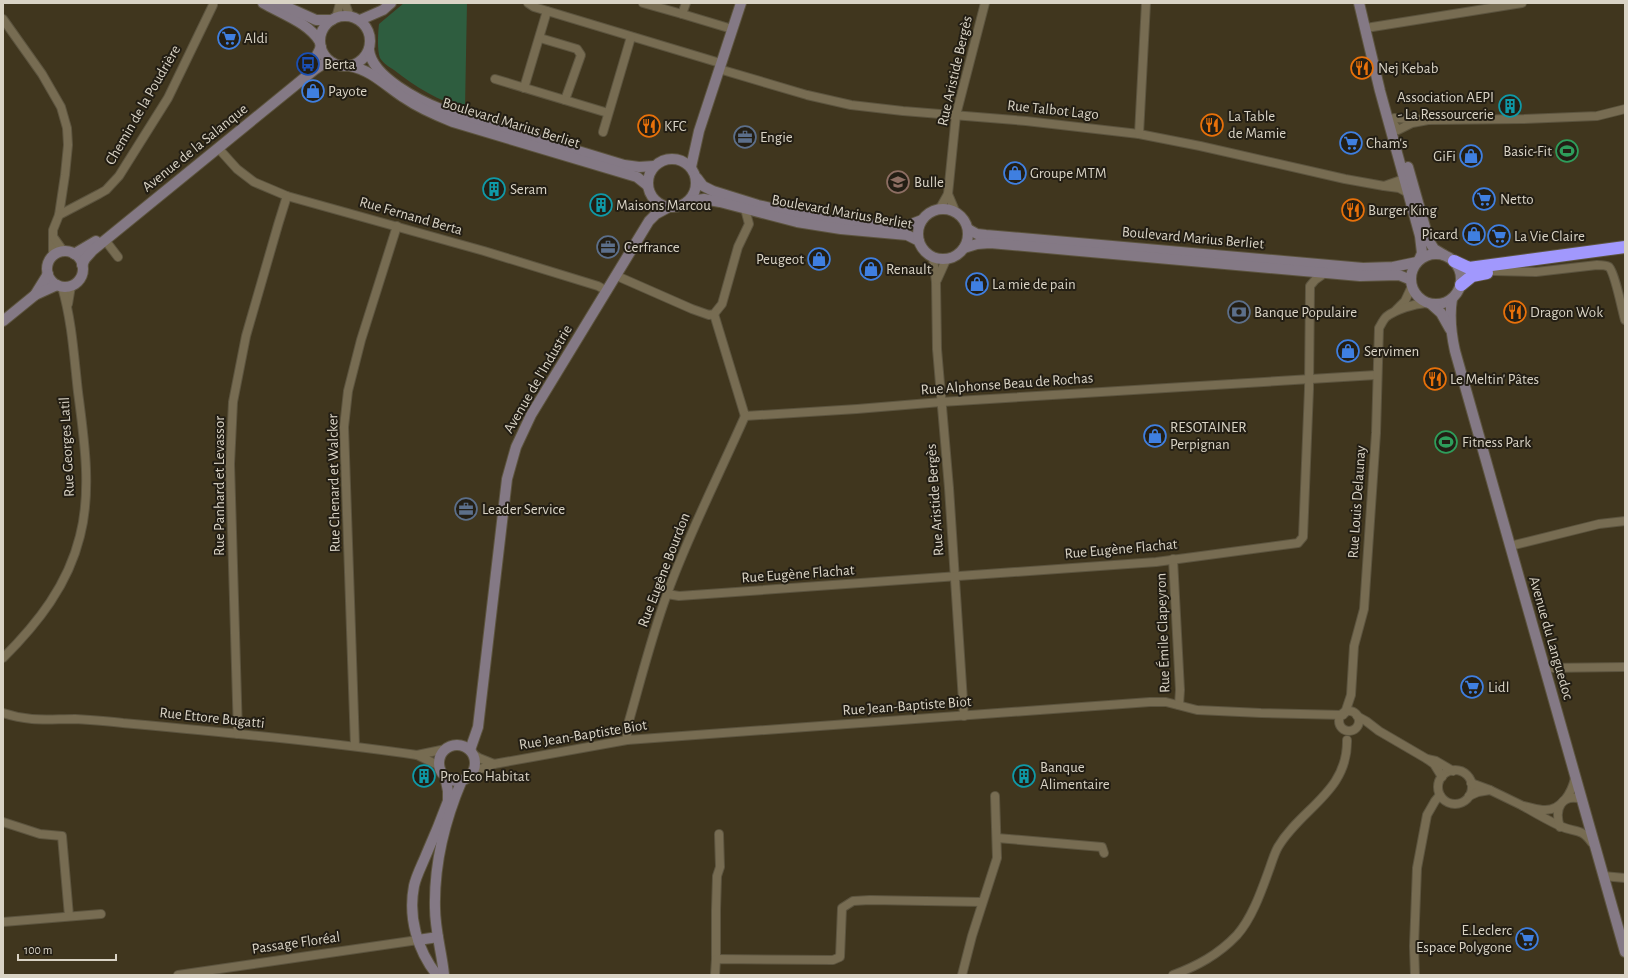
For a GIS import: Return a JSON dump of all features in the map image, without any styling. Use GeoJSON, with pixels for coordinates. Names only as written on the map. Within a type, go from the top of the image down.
{"type":"FeatureCollection","features":[{"type":"Feature","properties":{"kind":"highway"},"geometry":{"type":"LineString","coordinates":[[1454,261],[1469,268],[1625,247]]}},
{"type":"Feature","properties":{"kind":"highway"},"geometry":{"type":"LineString","coordinates":[[1461,285],[1472,276],[1494,271],[1625,252]]}},
{"type":"Feature","properties":{"kind":"main road"},"geometry":{"type":"LineString","coordinates":[[263,3],[302,24],[317,37],[328,59],[333,63],[344,66],[350,66],[358,63],[364,58],[369,50],[370,34],[373,24],[383,10],[392,3]]}},
{"type":"Feature","properties":{"kind":"main road"},"geometry":{"type":"LineString","coordinates":[[278,3],[316,20],[355,18],[383,10]]}},
{"type":"Feature","properties":{"kind":"main road"},"geometry":{"type":"LineString","coordinates":[[691,167],[699,131],[741,3]]}},
{"type":"Feature","properties":{"kind":"main road"},"geometry":{"type":"LineString","coordinates":[[1359,3],[1376,66],[1380,91],[1394,124],[1429,241],[1434,249],[1454,261],[1462,276],[1459,290],[1452,299],[1446,303],[1428,303],[1420,299],[1411,283],[1413,268],[1418,261],[1422,244],[1404,179],[1394,124],[1386,90],[1376,66]]}},
{"type":"Feature","properties":{"kind":"main road"},"geometry":{"type":"LineString","coordinates":[[355,18],[364,24],[370,34]]}},
{"type":"Feature","properties":{"kind":"main road"},"geometry":{"type":"LineString","coordinates":[[321,45],[323,30],[334,19]]}},
{"type":"Feature","properties":{"kind":"main road","name":"Avenue de la Salanque"},"geometry":{"type":"LineString","coordinates":[[69,253],[90,246],[306,71],[312,65],[321,45]]}},
{"type":"Feature","properties":{"kind":"main road","name":"Boulevard Marius Berliet"},"geometry":{"type":"LineString","coordinates":[[369,50],[373,64],[385,76],[421,100],[443,110],[624,165],[639,167],[654,166]]}},
{"type":"Feature","properties":{"kind":"main road","name":"Avenue de la Salanque"},"geometry":{"type":"LineString","coordinates":[[82,265],[93,250],[219,149],[314,70],[323,64],[333,63]]}},
{"type":"Feature","properties":{"kind":"main road","name":"Boulevard Marius Berliet"},"geometry":{"type":"LineString","coordinates":[[350,66],[366,70],[391,89],[427,112],[453,122],[638,177],[647,185]]}},
{"type":"Feature","properties":{"kind":"main road"},"geometry":{"type":"LineString","coordinates":[[675,158],[684,161],[691,167],[696,178],[697,187],[694,195],[689,201],[680,206],[669,208],[659,204],[652,197],[647,185],[649,175],[654,166],[664,160],[675,158],[688,151],[699,131]]}},
{"type":"Feature","properties":{"kind":"main road","name":"Boulevard Marius Berliet"},"geometry":{"type":"LineString","coordinates":[[696,178],[703,186],[714,191],[758,205],[796,214],[833,220],[889,226],[906,226],[922,220]]}},
{"type":"Feature","properties":{"kind":"main road","name":"Avenue de l'Industrie"},"geometry":{"type":"LineString","coordinates":[[649,221],[653,206],[652,197]]}},
{"type":"Feature","properties":{"kind":"main road","name":"Boulevard Marius Berliet"},"geometry":{"type":"LineString","coordinates":[[689,201],[704,199],[797,222],[833,228],[907,235],[919,241]]}},
{"type":"Feature","properties":{"kind":"main road","name":"Avenue de l'Industrie"},"geometry":{"type":"LineString","coordinates":[[471,752],[478,727],[507,479],[516,447],[531,415],[617,276],[649,221],[656,214],[669,208]]}},
{"type":"Feature","properties":{"kind":"main road"},"geometry":{"type":"LineString","coordinates":[[939,210],[948,210],[956,213],[962,218],[968,229],[968,241],[964,248],[956,256],[946,260],[933,258],[927,254],[919,241],[919,227],[922,220],[930,213],[939,210]]}},
{"type":"Feature","properties":{"kind":"main road","name":"Boulevard Marius Berliet"},"geometry":{"type":"LineString","coordinates":[[968,229],[978,234],[986,235],[1348,267],[1394,267],[1418,261]]}},
{"type":"Feature","properties":{"kind":"main road","name":"Boulevard Marius Berliet"},"geometry":{"type":"LineString","coordinates":[[964,248],[977,244],[990,243],[1360,276],[1399,275],[1411,283]]}},
{"type":"Feature","properties":{"kind":"main road"},"geometry":{"type":"LineString","coordinates":[[3,321],[35,295],[48,274],[48,264],[53,256],[69,253],[81,261],[82,276],[79,280],[35,295]]}},
{"type":"Feature","properties":{"kind":"main road"},"geometry":{"type":"LineString","coordinates":[[1418,261],[1431,254],[1444,255]]}},
{"type":"Feature","properties":{"kind":"main road"},"geometry":{"type":"LineString","coordinates":[[48,274],[50,278],[63,286]]}},
{"type":"Feature","properties":{"kind":"main road","name":"Avenue du Languedoc"},"geometry":{"type":"LineString","coordinates":[[1452,299],[1450,310],[1451,331],[1544,668],[1625,952]]}},
{"type":"Feature","properties":{"kind":"main road","name":"Avenue du Languedoc"},"geometry":{"type":"LineString","coordinates":[[1428,303],[1441,314],[1451,331]]}},
{"type":"Feature","properties":{"kind":"main road","name":"Avenue de l'Industrie"},"geometry":{"type":"LineString","coordinates":[[458,745],[470,734],[480,711]]}},
{"type":"Feature","properties":{"kind":"main road"},"geometry":{"type":"LineString","coordinates":[[437,975],[429,965],[418,940],[413,916],[412,901],[414,885],[448,801],[445,776],[440,766],[442,754],[451,746],[458,745],[465,746],[471,752],[475,760],[475,766],[472,772],[462,780],[451,806],[439,855],[435,908],[444,975]]}},
{"type":"Feature","properties":{"kind":"main road"},"geometry":{"type":"LineString","coordinates":[[445,776],[450,779],[462,780]]}},
{"type":"Feature","properties":{"kind":"main road"},"geometry":{"type":"LineString","coordinates":[[418,940],[438,937]]}},
{"type":"Feature","properties":{"kind":"street"},"geometry":{"type":"LineString","coordinates":[[334,19],[340,3]]}},
{"type":"Feature","properties":{"kind":"street"},"geometry":{"type":"LineString","coordinates":[[345,3],[355,18]]}},
{"type":"Feature","properties":{"kind":"street","name":"Rue Talbot Lago"},"geometry":{"type":"LineString","coordinates":[[528,3],[534,7],[631,37],[807,95],[851,105],[903,111],[1026,121],[1139,134],[1200,146],[1345,180],[1399,188],[1408,193]]}},
{"type":"Feature","properties":{"kind":"street"},"geometry":{"type":"LineString","coordinates":[[643,3],[732,29]]}},
{"type":"Feature","properties":{"kind":"street"},"geometry":{"type":"LineString","coordinates":[[682,14],[686,3]]}},
{"type":"Feature","properties":{"kind":"street","name":"Rue Aristide Bergès"},"geometry":{"type":"LineString","coordinates":[[939,210],[948,194],[956,115],[985,3]]}},
{"type":"Feature","properties":{"kind":"street"},"geometry":{"type":"LineString","coordinates":[[1139,134],[1146,3]]}},
{"type":"Feature","properties":{"kind":"street"},"geometry":{"type":"LineString","coordinates":[[1366,28],[1522,3]]}},
{"type":"Feature","properties":{"kind":"street","name":"Chemin de la Poudrière"},"geometry":{"type":"LineString","coordinates":[[59,215],[106,190],[118,176],[168,98],[213,5]]}},
{"type":"Feature","properties":{"kind":"street"},"geometry":{"type":"LineString","coordinates":[[524,88],[547,11]]}},
{"type":"Feature","properties":{"kind":"street"},"geometry":{"type":"LineString","coordinates":[[3,19],[42,74],[61,107],[67,128],[68,145],[65,175],[59,215],[53,230],[53,256]]}},
{"type":"Feature","properties":{"kind":"street"},"geometry":{"type":"LineString","coordinates":[[603,132],[631,37]]}},
{"type":"Feature","properties":{"kind":"street"},"geometry":{"type":"LineString","coordinates":[[540,38],[577,49],[581,55],[565,100]]}},
{"type":"Feature","properties":{"kind":"street"},"geometry":{"type":"LineString","coordinates":[[495,79],[608,112]]}},
{"type":"Feature","properties":{"kind":"street"},"geometry":{"type":"LineString","coordinates":[[1394,124],[1428,120],[1524,119],[1597,116],[1625,110]]}},
{"type":"Feature","properties":{"kind":"street"},"geometry":{"type":"LineString","coordinates":[[1394,124],[1428,120]]}},
{"type":"Feature","properties":{"kind":"street","name":"Rue Fernand Berta"},"geometry":{"type":"LineString","coordinates":[[219,149],[237,169],[254,182],[288,196],[397,226],[598,286],[607,291]]}},
{"type":"Feature","properties":{"kind":"street"},"geometry":{"type":"LineString","coordinates":[[1404,179],[1410,185],[1415,207],[1420,210]]}},
{"type":"Feature","properties":{"kind":"street","name":"Rue Talbot Lago"},"geometry":{"type":"LineString","coordinates":[[1384,186],[1404,179]]}},
{"type":"Feature","properties":{"kind":"street","name":"Rue Aristide Bergès"},"geometry":{"type":"LineString","coordinates":[[948,194],[956,213]]}},
{"type":"Feature","properties":{"kind":"street","name":"Rue Panhard et Levassor"},"geometry":{"type":"LineString","coordinates":[[238,734],[230,464],[233,402],[246,336],[278,225],[288,196]]}},
{"type":"Feature","properties":{"kind":"street"},"geometry":{"type":"LineString","coordinates":[[617,276],[692,309],[708,315],[714,314],[722,304],[738,247],[749,224],[745,209]]}},
{"type":"Feature","properties":{"kind":"street","name":"Rue Chenard et Walcker"},"geometry":{"type":"LineString","coordinates":[[355,746],[344,427],[348,391],[397,226]]}},
{"type":"Feature","properties":{"kind":"street"},"geometry":{"type":"LineString","coordinates":[[54,238],[69,253]]}},
{"type":"Feature","properties":{"kind":"street"},"geometry":{"type":"LineString","coordinates":[[105,240],[118,257]]}},
{"type":"Feature","properties":{"kind":"street","name":"Rue Aristide Bergès"},"geometry":{"type":"LineString","coordinates":[[933,258],[936,282],[937,349],[964,716]]}},
{"type":"Feature","properties":{"kind":"street","name":"Rue Aristide Bergès"},"geometry":{"type":"LineString","coordinates":[[936,282],[940,269],[946,260]]}},
{"type":"Feature","properties":{"kind":"street"},"geometry":{"type":"LineString","coordinates":[[1494,271],[1536,272],[1596,264],[1604,265],[1610,268],[1614,276],[1625,320]]}},
{"type":"Feature","properties":{"kind":"street","name":"Rue Eugène Flachat"},"geometry":{"type":"LineString","coordinates":[[667,594],[679,596],[954,577],[1174,559],[1298,543],[1303,537],[1310,380],[1310,286],[1315,280],[1325,273]]}},
{"type":"Feature","properties":{"kind":"street","name":"Rue Louis Delaunay"},"geometry":{"type":"LineString","coordinates":[[1344,714],[1351,695],[1354,646],[1364,609],[1376,433],[1376,375],[1379,328],[1385,318],[1405,301],[1411,283]]}},
{"type":"Feature","properties":{"kind":"street","name":"Rue Georges Latil"},"geometry":{"type":"LineString","coordinates":[[3,658],[27,634],[62,584],[73,558],[81,530],[86,492],[82,420],[68,307],[63,286]]}},
{"type":"Feature","properties":{"kind":"street"},"geometry":{"type":"LineString","coordinates":[[1391,314],[1417,304],[1428,303]]}},
{"type":"Feature","properties":{"kind":"street"},"geometry":{"type":"LineString","coordinates":[[714,314],[745,416]]}},
{"type":"Feature","properties":{"kind":"street","name":"Rue Alphonse Beau de Rochas"},"geometry":{"type":"LineString","coordinates":[[745,416],[941,402],[1376,375]]}},
{"type":"Feature","properties":{"kind":"street","name":"Rue Eugène Bourdon"},"geometry":{"type":"LineString","coordinates":[[627,740],[627,728],[655,629],[667,594],[686,544],[745,416]]}},
{"type":"Feature","properties":{"kind":"street"},"geometry":{"type":"LineString","coordinates":[[1510,546],[1599,524],[1625,521]]}},
{"type":"Feature","properties":{"kind":"street","name":"Rue Émile Clapeyron"},"geometry":{"type":"LineString","coordinates":[[1174,559],[1180,690],[1179,705]]}},
{"type":"Feature","properties":{"kind":"street"},"geometry":{"type":"LineString","coordinates":[[1544,668],[1625,667]]}},
{"type":"Feature","properties":{"kind":"street","name":"Rue Louis Delaunay"},"geometry":{"type":"LineString","coordinates":[[1351,695],[1356,715]]}},
{"type":"Feature","properties":{"kind":"street","name":"Rue Jean-Baptiste Biot"},"geometry":{"type":"LineString","coordinates":[[472,772],[494,764],[627,740],[1150,702],[1166,702],[1197,710],[1323,715],[1344,714]]}},
{"type":"Feature","properties":{"kind":"street"},"geometry":{"type":"LineString","coordinates":[[1347,740],[1341,726],[1340,718],[1344,714],[1350,712],[1434,764],[1442,777]]}},
{"type":"Feature","properties":{"kind":"street","name":"Rue Ettore Bugatti"},"geometry":{"type":"LineString","coordinates":[[3,713],[17,718],[34,720],[75,719],[121,722],[355,746],[418,755],[440,766]]}},
{"type":"Feature","properties":{"kind":"street","name":"Rue Jean-Baptiste Biot"},"geometry":{"type":"LineString","coordinates":[[1323,715],[1341,726]]}},
{"type":"Feature","properties":{"kind":"street"},"geometry":{"type":"LineString","coordinates":[[1173,975],[1211,958],[1238,934],[1250,914],[1277,849],[1285,836],[1323,798],[1335,783],[1344,763],[1347,740],[1359,721],[1356,715]]}},
{"type":"Feature","properties":{"kind":"street"},"geometry":{"type":"LineString","coordinates":[[1341,726],[1348,731],[1365,727],[1379,731]]}},
{"type":"Feature","properties":{"kind":"street","name":"Rue Ettore Bugatti"},"geometry":{"type":"LineString","coordinates":[[418,755],[446,749]]}},
{"type":"Feature","properties":{"kind":"street"},"geometry":{"type":"LineString","coordinates":[[471,752],[479,758],[494,764]]}},
{"type":"Feature","properties":{"kind":"street"},"geometry":{"type":"LineString","coordinates":[[1426,759],[1436,761],[1453,771]]}},
{"type":"Feature","properties":{"kind":"street"},"geometry":{"type":"LineString","coordinates":[[1446,802],[1440,795],[1438,789],[1439,782],[1447,772],[1460,771],[1466,774],[1471,783],[1471,792],[1469,796]]}},
{"type":"Feature","properties":{"kind":"street"},"geometry":{"type":"LineString","coordinates":[[1560,826],[1558,810],[1562,802],[1569,795],[1573,787],[1575,777]]}},
{"type":"Feature","properties":{"kind":"street"},"geometry":{"type":"LineString","coordinates":[[1471,783],[1490,790],[1523,806],[1542,818],[1570,831],[1578,831],[1587,835],[1596,847]]}},
{"type":"Feature","properties":{"kind":"street"},"geometry":{"type":"LineString","coordinates":[[1425,827],[1434,810],[1439,805],[1446,802],[1457,804],[1463,802],[1469,796],[1478,792],[1490,790]]}},
{"type":"Feature","properties":{"kind":"street"},"geometry":{"type":"LineString","coordinates":[[1415,975],[1414,946],[1417,868],[1427,815],[1440,795]]}},
{"type":"Feature","properties":{"kind":"street"},"geometry":{"type":"LineString","coordinates":[[962,975],[982,902],[997,858],[995,796]]}},
{"type":"Feature","properties":{"kind":"street"},"geometry":{"type":"LineString","coordinates":[[1523,806],[1545,810],[1554,808],[1569,798],[1576,797],[1582,799]]}},
{"type":"Feature","properties":{"kind":"street"},"geometry":{"type":"LineString","coordinates":[[1578,831],[1588,821]]}},
{"type":"Feature","properties":{"kind":"street"},"geometry":{"type":"LineString","coordinates":[[3,822],[40,834],[62,836],[68,916]]}},
{"type":"Feature","properties":{"kind":"street"},"geometry":{"type":"LineString","coordinates":[[715,975],[717,876],[720,867],[719,834]]}},
{"type":"Feature","properties":{"kind":"street"},"geometry":{"type":"LineString","coordinates":[[997,838],[1102,847],[1104,853]]}},
{"type":"Feature","properties":{"kind":"street"},"geometry":{"type":"LineString","coordinates":[[1603,876],[1625,878]]}},
{"type":"Feature","properties":{"kind":"street"},"geometry":{"type":"LineString","coordinates":[[716,959],[833,960],[840,957],[842,908],[853,901],[982,902]]}},
{"type":"Feature","properties":{"kind":"street"},"geometry":{"type":"LineString","coordinates":[[3,922],[101,914]]}},
{"type":"Feature","properties":{"kind":"street","name":"Passage Floréal"},"geometry":{"type":"LineString","coordinates":[[178,975],[418,940]]}},
{"type":"Feature","properties":{"kind":"green space"},"geometry":{"type":"Polygon","coordinates":[[[404,3],[467,3],[465,108],[446,102],[428,93],[388,66],[380,58],[378,46],[379,24],[404,3]]]}},
{"type":"Feature","properties":{"kind":"place","name":"Aldi"},"geometry":{"type":"Point","coordinates":[229,38]}},
{"type":"Feature","properties":{"kind":"place","name":"Berta"},"geometry":{"type":"Point","coordinates":[308,64]}},
{"type":"Feature","properties":{"kind":"place","name":"Nej Kebab"},"geometry":{"type":"Point","coordinates":[1362,68]}},
{"type":"Feature","properties":{"kind":"place","name":"Payote"},"geometry":{"type":"Point","coordinates":[313,91]}},
{"type":"Feature","properties":{"kind":"place","name":"Association AEPI - La Ressourcerie"},"geometry":{"type":"Point","coordinates":[1510,106]}},
{"type":"Feature","properties":{"kind":"place","name":"La Table de Mamie"},"geometry":{"type":"Point","coordinates":[1212,125]}},
{"type":"Feature","properties":{"kind":"place","name":"KFC"},"geometry":{"type":"Point","coordinates":[649,126]}},
{"type":"Feature","properties":{"kind":"place","name":"Engie"},"geometry":{"type":"Point","coordinates":[745,137]}},
{"type":"Feature","properties":{"kind":"place","name":"Cham's"},"geometry":{"type":"Point","coordinates":[1351,143]}},
{"type":"Feature","properties":{"kind":"place","name":"Basic-Fit"},"geometry":{"type":"Point","coordinates":[1567,151]}},
{"type":"Feature","properties":{"kind":"place","name":"GiFi"},"geometry":{"type":"Point","coordinates":[1471,156]}},
{"type":"Feature","properties":{"kind":"place","name":"Groupe MTM"},"geometry":{"type":"Point","coordinates":[1015,173]}},
{"type":"Feature","properties":{"kind":"place","name":"Bulle"},"geometry":{"type":"Point","coordinates":[898,182]}},
{"type":"Feature","properties":{"kind":"place","name":"Seram"},"geometry":{"type":"Point","coordinates":[494,189]}},
{"type":"Feature","properties":{"kind":"place","name":"Netto"},"geometry":{"type":"Point","coordinates":[1484,199]}},
{"type":"Feature","properties":{"kind":"place","name":"Maisons Marcou"},"geometry":{"type":"Point","coordinates":[601,205]}},
{"type":"Feature","properties":{"kind":"place","name":"Burger King"},"geometry":{"type":"Point","coordinates":[1353,210]}},
{"type":"Feature","properties":{"kind":"place","name":"Picard"},"geometry":{"type":"Point","coordinates":[1474,234]}},
{"type":"Feature","properties":{"kind":"place","name":"La Vie Claire"},"geometry":{"type":"Point","coordinates":[1499,236]}},
{"type":"Feature","properties":{"kind":"place","name":"Cerfrance"},"geometry":{"type":"Point","coordinates":[608,247]}},
{"type":"Feature","properties":{"kind":"place","name":"Peugeot"},"geometry":{"type":"Point","coordinates":[819,259]}},
{"type":"Feature","properties":{"kind":"place","name":"Renault"},"geometry":{"type":"Point","coordinates":[871,269]}},
{"type":"Feature","properties":{"kind":"place","name":"La mie de pain"},"geometry":{"type":"Point","coordinates":[977,284]}},
{"type":"Feature","properties":{"kind":"place","name":"Banque Populaire"},"geometry":{"type":"Point","coordinates":[1239,312]}},
{"type":"Feature","properties":{"kind":"place","name":"Dragon Wok"},"geometry":{"type":"Point","coordinates":[1515,312]}},
{"type":"Feature","properties":{"kind":"place","name":"Servimen"},"geometry":{"type":"Point","coordinates":[1348,351]}},
{"type":"Feature","properties":{"kind":"place","name":"Le Meltin' Pâtes"},"geometry":{"type":"Point","coordinates":[1435,379]}},
{"type":"Feature","properties":{"kind":"place","name":"RESOTAINER Perpignan"},"geometry":{"type":"Point","coordinates":[1155,436]}},
{"type":"Feature","properties":{"kind":"place","name":"Fitness Park"},"geometry":{"type":"Point","coordinates":[1446,442]}},
{"type":"Feature","properties":{"kind":"place","name":"Leader Service"},"geometry":{"type":"Point","coordinates":[466,509]}},
{"type":"Feature","properties":{"kind":"place","name":"Lidl"},"geometry":{"type":"Point","coordinates":[1472,687]}},
{"type":"Feature","properties":{"kind":"place","name":"Pro Eco Habitat"},"geometry":{"type":"Point","coordinates":[424,776]}},
{"type":"Feature","properties":{"kind":"place","name":"Banque Alimentaire"},"geometry":{"type":"Point","coordinates":[1024,776]}},
{"type":"Feature","properties":{"kind":"place","name":"E.Leclerc Espace Polygone"},"geometry":{"type":"Point","coordinates":[1527,939]}}]}
